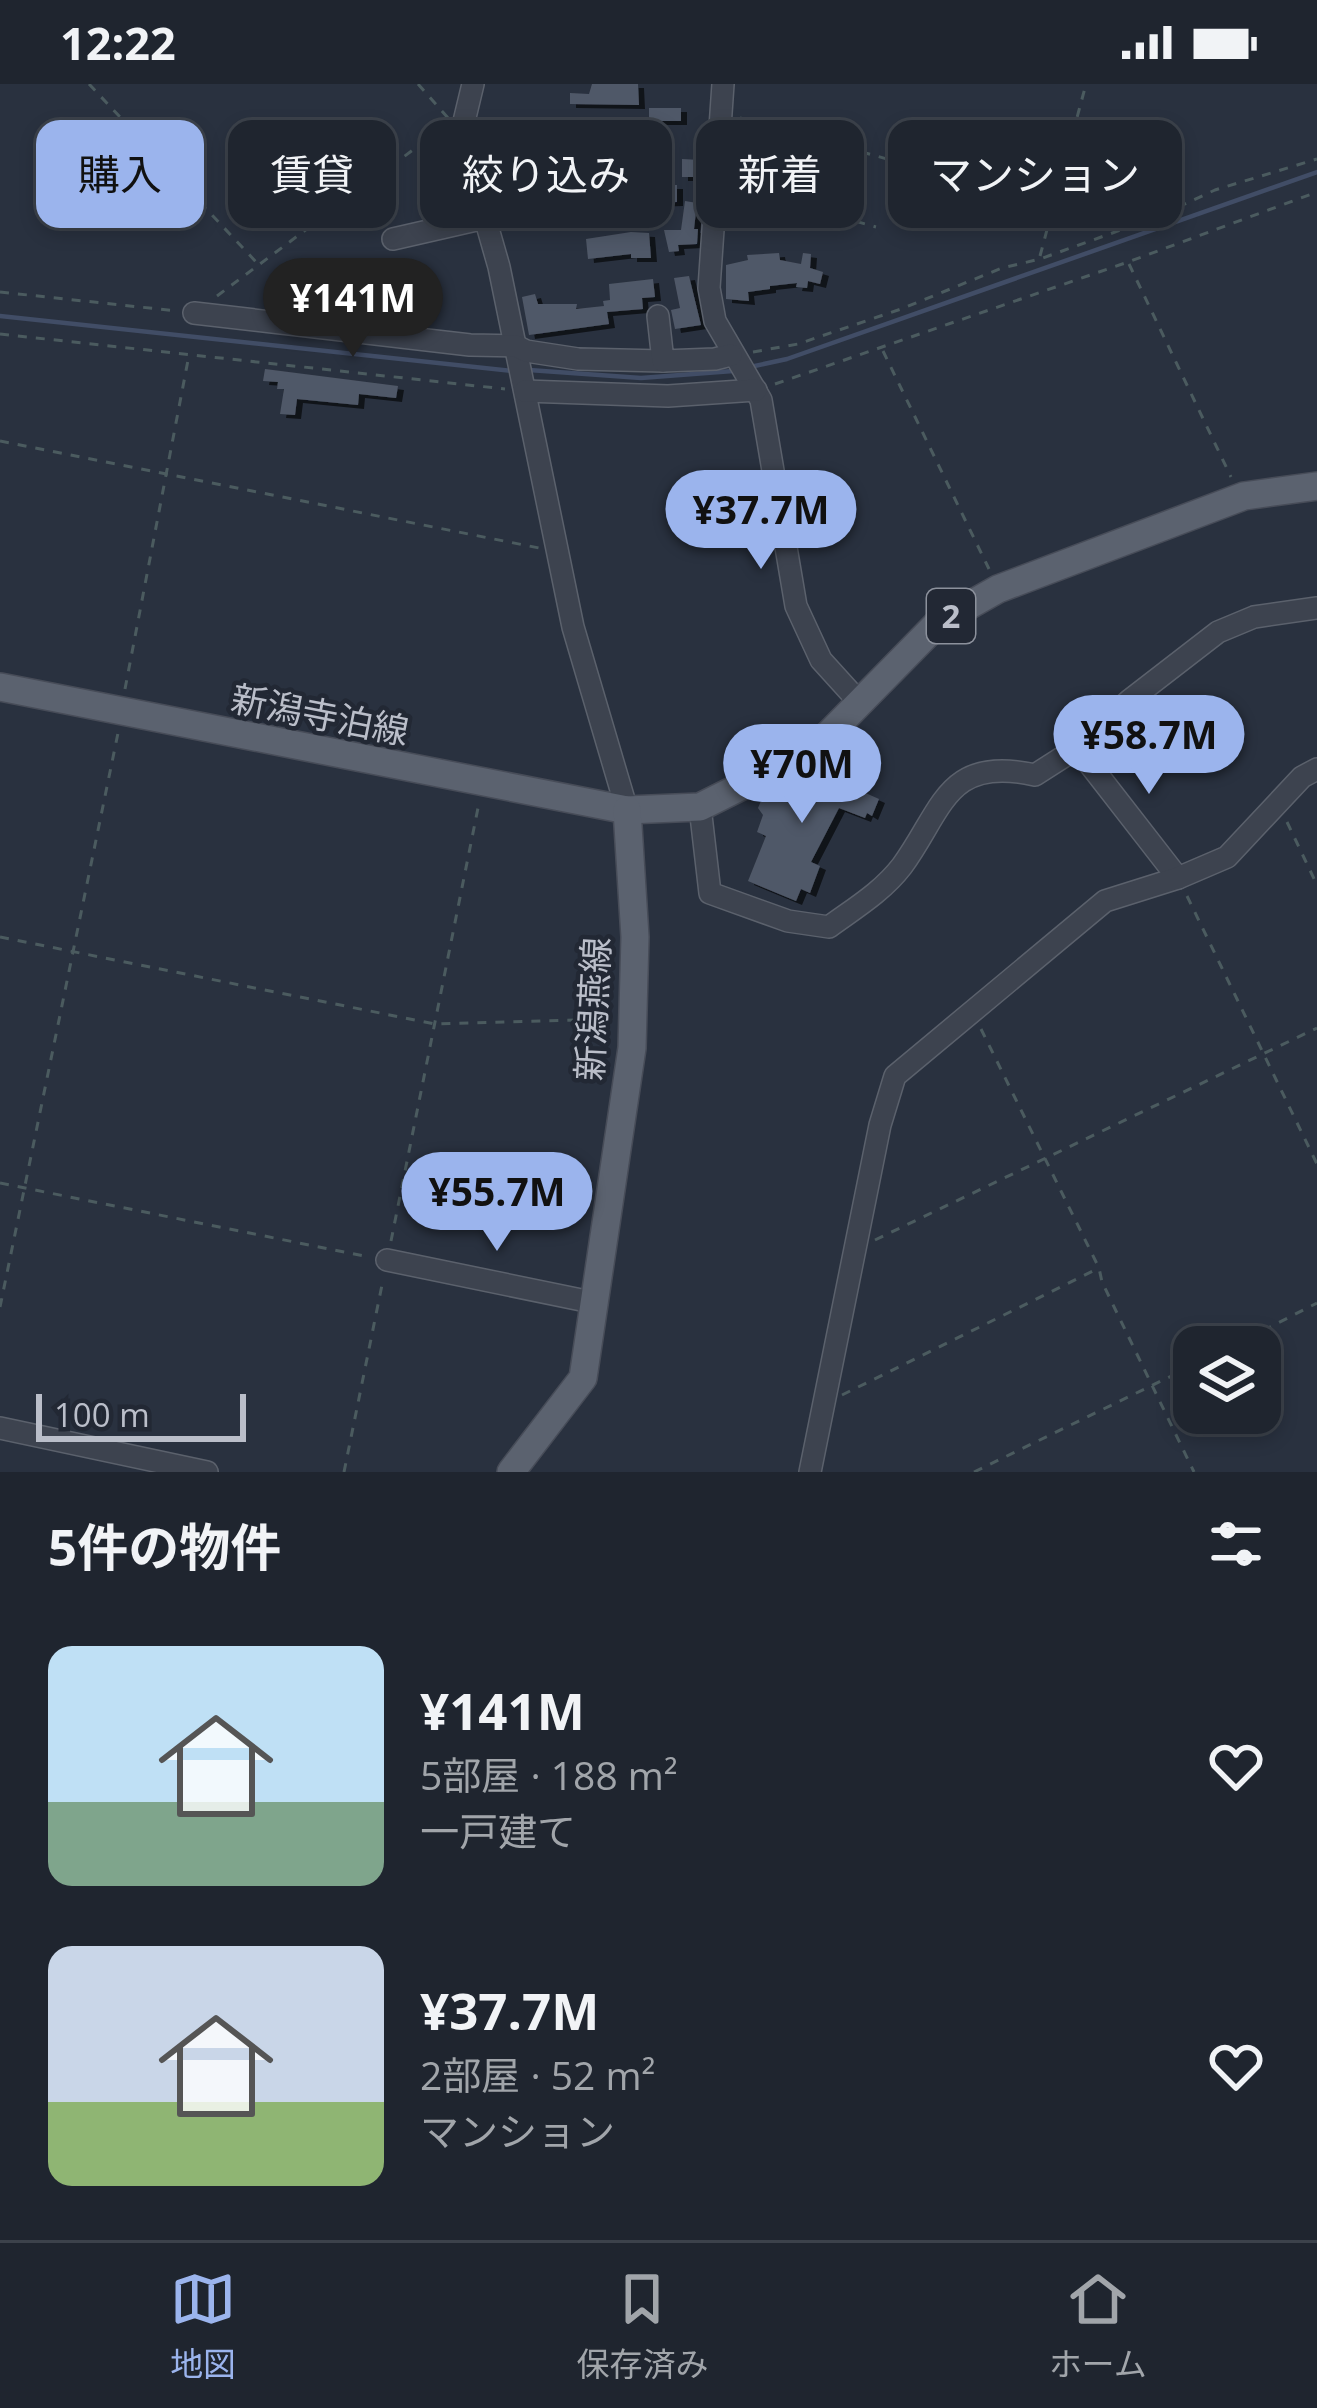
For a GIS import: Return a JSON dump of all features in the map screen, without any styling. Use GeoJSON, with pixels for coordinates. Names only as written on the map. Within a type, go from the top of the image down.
{"type":"FeatureCollection","features":[{"type":"Feature","properties":{"kind":"main road","name":"2"},"geometry":{"type":"LineString","coordinates":[[627,810],[700,807],[781,767],[828,736],[938,623],[998,589],[1244,496],[1317,486]]}},
{"type":"Feature","properties":{"kind":"main road","name":"新潟寺泊線"},"geometry":{"type":"LineString","coordinates":[[0,687],[627,810]]}},
{"type":"Feature","properties":{"kind":"main road","name":"新潟燕線"},"geometry":{"type":"LineString","coordinates":[[511,1472],[583,1378],[634,1021],[635,937],[627,810]]}},
{"type":"Feature","properties":{"kind":"street"},"geometry":{"type":"LineString","coordinates":[[464,120],[473,84]]}},
{"type":"Feature","properties":{"kind":"street"},"geometry":{"type":"LineString","coordinates":[[720,120],[723,84]]}},
{"type":"Feature","properties":{"kind":"street"},"geometry":{"type":"LineString","coordinates":[[393,239],[441,228]]}},
{"type":"Feature","properties":{"kind":"street"},"geometry":{"type":"LineString","coordinates":[[487,228],[573,628],[627,810]]}},
{"type":"Feature","properties":{"kind":"street"},"geometry":{"type":"LineString","coordinates":[[713,228],[709,288],[715,322],[753,386],[768,424],[796,606],[821,660],[860,703]]}},
{"type":"Feature","properties":{"kind":"street"},"geometry":{"type":"LineString","coordinates":[[194,313],[578,359],[663,362],[734,357]]}},
{"type":"Feature","properties":{"kind":"street"},"geometry":{"type":"LineString","coordinates":[[658,316],[663,362]]}},
{"type":"Feature","properties":{"kind":"street"},"geometry":{"type":"LineString","coordinates":[[524,388],[668,396],[753,386]]}},
{"type":"Feature","properties":{"kind":"street"},"geometry":{"type":"LineString","coordinates":[[700,807],[710,893],[788,921],[829,926],[878,893],[903,865],[937,805],[962,780],[1013,770],[1036,775],[1077,748],[1218,632],[1254,616],[1317,608]]}},
{"type":"Feature","properties":{"kind":"street"},"geometry":{"type":"LineString","coordinates":[[1077,748],[1178,878]]}},
{"type":"Feature","properties":{"kind":"street"},"geometry":{"type":"LineString","coordinates":[[809,1472],[880,1125],[895,1076],[1105,901],[1227,857],[1302,777],[1317,769]]}},
{"type":"Feature","properties":{"kind":"street"},"geometry":{"type":"LineString","coordinates":[[387,1260],[596,1303]]}},
{"type":"Feature","properties":{"kind":"street"},"geometry":{"type":"LineString","coordinates":[[0,1428],[207,1472]]}},
{"type":"Feature","properties":{"kind":"path"},"geometry":{"type":"LineString","coordinates":[[89,84],[259,266]]}},
{"type":"Feature","properties":{"kind":"path"},"geometry":{"type":"LineString","coordinates":[[0,292],[194,313],[452,122],[418,84]]}},
{"type":"Feature","properties":{"kind":"path"},"geometry":{"type":"LineString","coordinates":[[1076,120],[1086,84]]}},
{"type":"Feature","properties":{"kind":"path"},"geometry":{"type":"LineString","coordinates":[[721,112],[888,159]]}},
{"type":"Feature","properties":{"kind":"path"},"geometry":{"type":"LineString","coordinates":[[734,357],[799,344],[1002,268],[1154,218],[1215,190],[1317,159]]}},
{"type":"Feature","properties":{"kind":"path"},"geometry":{"type":"LineString","coordinates":[[753,386],[882,349],[1317,191]]}},
{"type":"Feature","properties":{"kind":"path"},"geometry":{"type":"LineString","coordinates":[[864,223],[876,226]]}},
{"type":"Feature","properties":{"kind":"path"},"geometry":{"type":"LineString","coordinates":[[1040,259],[1047,228]]}},
{"type":"Feature","properties":{"kind":"path"},"geometry":{"type":"LineString","coordinates":[[1129,262],[1244,496]]}},
{"type":"Feature","properties":{"kind":"path"},"geometry":{"type":"LineString","coordinates":[[0,334],[524,388]]}},
{"type":"Feature","properties":{"kind":"path"},"geometry":{"type":"LineString","coordinates":[[882,349],[998,589]]}},
{"type":"Feature","properties":{"kind":"path"},"geometry":{"type":"LineString","coordinates":[[0,1307],[118,732],[116,711],[124,690],[189,355]]}},
{"type":"Feature","properties":{"kind":"path"},"geometry":{"type":"LineString","coordinates":[[0,442],[558,552]]}},
{"type":"Feature","properties":{"kind":"path"},"geometry":{"type":"LineString","coordinates":[[435,1024],[483,784]]}},
{"type":"Feature","properties":{"kind":"path"},"geometry":{"type":"LineString","coordinates":[[1274,810],[1287,822],[1317,886]]}},
{"type":"Feature","properties":{"kind":"path"},"geometry":{"type":"LineString","coordinates":[[1178,878],[1317,1164]]}},
{"type":"Feature","properties":{"kind":"path"},"geometry":{"type":"LineString","coordinates":[[0,937],[435,1024],[592,1017],[634,1021]]}},
{"type":"Feature","properties":{"kind":"path"},"geometry":{"type":"LineString","coordinates":[[971,1012],[1100,1268],[1102,1282],[1194,1472]]}},
{"type":"Feature","properties":{"kind":"path"},"geometry":{"type":"LineString","coordinates":[[855,1250],[1317,1028]]}},
{"type":"Feature","properties":{"kind":"path"},"geometry":{"type":"LineString","coordinates":[[0,1183],[387,1260]]}},
{"type":"Feature","properties":{"kind":"path"},"geometry":{"type":"LineString","coordinates":[[825,1404],[1100,1268]]}},
{"type":"Feature","properties":{"kind":"path"},"geometry":{"type":"LineString","coordinates":[[1273,1326],[1317,1303]]}},
{"type":"Feature","properties":{"kind":"path"},"geometry":{"type":"LineString","coordinates":[[974,1472],[1173,1375]]}},
{"type":"Feature","properties":{"kind":"building"},"geometry":{"type":"Polygon","coordinates":[[[592,84],[638,84],[639,105],[570,104],[570,93],[589,94],[592,84]]]}},
{"type":"Feature","properties":{"kind":"building"},"geometry":{"type":"Polygon","coordinates":[[[649,108],[681,108],[681,121],[649,120],[649,108]]]}},
{"type":"Feature","properties":{"kind":"building"},"geometry":{"type":"Polygon","coordinates":[[[682,159],[696,160],[696,177],[682,177],[682,159]]]}},
{"type":"Feature","properties":{"kind":"building"},"geometry":{"type":"Polygon","coordinates":[[[685,201],[696,203],[697,244],[678,245],[679,251],[669,252],[664,230],[681,230],[685,201]]]}},
{"type":"Feature","properties":{"kind":"building"},"geometry":{"type":"Polygon","coordinates":[[[649,233],[651,258],[631,258],[631,254],[588,259],[586,239],[649,233]]]}},
{"type":"Feature","properties":{"kind":"building"},"geometry":{"type":"Polygon","coordinates":[[[779,253],[780,260],[801,264],[803,253],[811,254],[810,268],[823,272],[820,284],[770,286],[748,292],[749,301],[726,299],[726,265],[748,260],[747,255],[779,253]]]}},
{"type":"Feature","properties":{"kind":"building"},"geometry":{"type":"Polygon","coordinates":[[[689,276],[701,325],[675,329],[671,310],[680,308],[674,278],[689,276]]]}},
{"type":"Feature","properties":{"kind":"building"},"geometry":{"type":"Polygon","coordinates":[[[653,279],[655,297],[642,298],[643,309],[607,312],[609,324],[529,335],[522,297],[535,294],[538,304],[577,304],[576,309],[604,306],[603,301],[610,300],[609,284],[653,279]]]}},
{"type":"Feature","properties":{"kind":"building"},"geometry":{"type":"Polygon","coordinates":[[[265,369],[398,386],[396,398],[359,394],[358,405],[297,399],[295,415],[280,414],[284,389],[277,389],[278,382],[263,381],[265,369]]]}},
{"type":"Feature","properties":{"kind":"building"},"geometry":{"type":"Polygon","coordinates":[[[836,751],[843,761],[825,775],[879,799],[872,816],[839,808],[811,862],[820,866],[810,893],[801,889],[796,901],[748,881],[766,836],[757,832],[763,796],[836,751]]]}},
{"type":"Feature","properties":{"kind":"waterway"},"geometry":{"type":"LineString","coordinates":[[750,367],[787,359],[1317,172]]}},
{"type":"Feature","properties":{"kind":"waterway"},"geometry":{"type":"LineString","coordinates":[[0,316],[512,371]]}},
{"type":"Feature","properties":{"kind":"waterway"},"geometry":{"type":"LineString","coordinates":[[529,370],[641,378],[733,371]]}}]}
